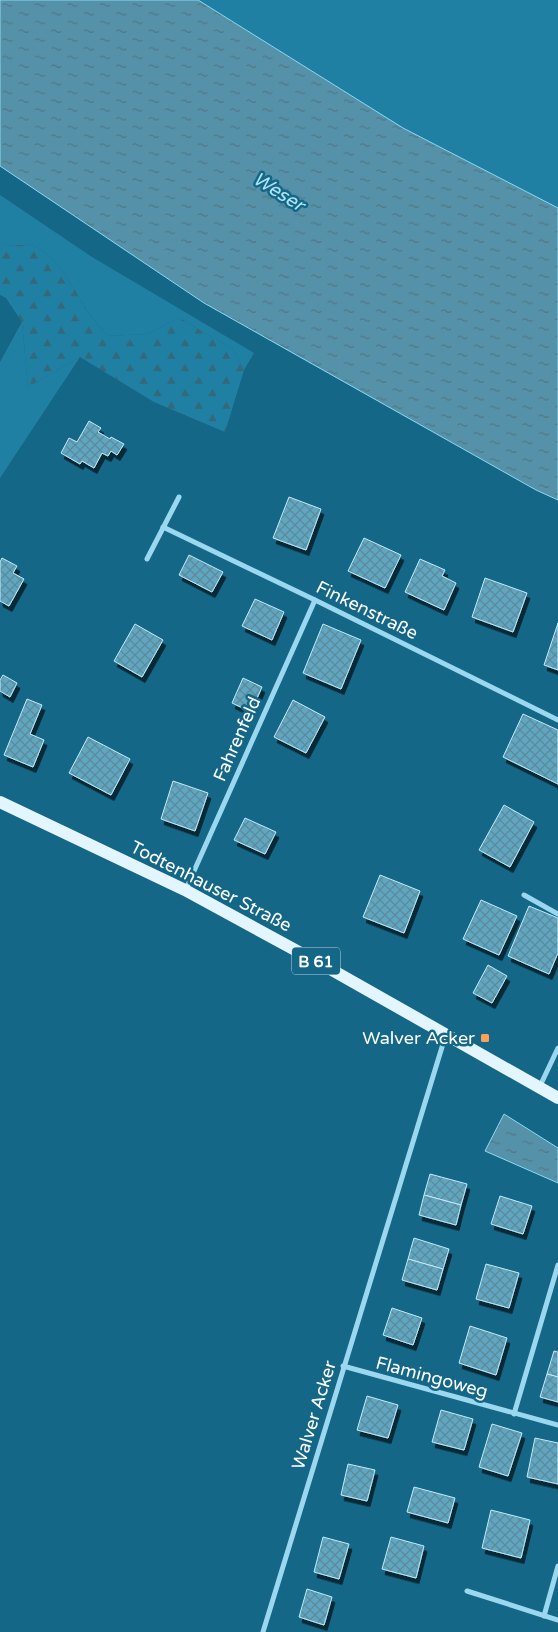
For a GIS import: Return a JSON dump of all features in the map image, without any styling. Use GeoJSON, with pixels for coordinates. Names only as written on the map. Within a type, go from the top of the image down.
{"type":"FeatureCollection","features":[{"type":"Feature","properties":{"kind":"main road","name":"Todtenhauser Straße"},"geometry":{"type":"LineString","coordinates":[[0,802],[185,890],[558,1098]]}},
{"type":"Feature","properties":{"kind":"street"},"geometry":{"type":"LineString","coordinates":[[147,559],[179,497]]}},
{"type":"Feature","properties":{"kind":"street","name":"Finkenstraße"},"geometry":{"type":"LineString","coordinates":[[163,527],[558,720]]}},
{"type":"Feature","properties":{"kind":"street","name":"Fahrenfeld"},"geometry":{"type":"LineString","coordinates":[[185,890],[315,600]]}},
{"type":"Feature","properties":{"kind":"street"},"geometry":{"type":"LineString","coordinates":[[524,895],[558,914]]}},
{"type":"Feature","properties":{"kind":"street","name":"Walver Acker"},"geometry":{"type":"LineString","coordinates":[[262,1632],[446,1034]]}},
{"type":"Feature","properties":{"kind":"street"},"geometry":{"type":"LineString","coordinates":[[539,1087],[558,1048]]}},
{"type":"Feature","properties":{"kind":"street"},"geometry":{"type":"LineString","coordinates":[[514,1414],[558,1265]]}},
{"type":"Feature","properties":{"kind":"street","name":"Flamingoweg"},"geometry":{"type":"LineString","coordinates":[[343,1366],[558,1425]]}},
{"type":"Feature","properties":{"kind":"street"},"geometry":{"type":"LineString","coordinates":[[544,1616],[558,1566]]}},
{"type":"Feature","properties":{"kind":"street"},"geometry":{"type":"LineString","coordinates":[[467,1592],[558,1620]]}},
{"type":"Feature","properties":{"kind":"green space"},"geometry":{"type":"Polygon","coordinates":[[[198,0],[558,0],[558,208],[403,128],[198,0]]]}},
{"type":"Feature","properties":{"kind":"green space"},"geometry":{"type":"Polygon","coordinates":[[[0,195],[92,257],[254,353],[244,370],[233,349],[179,318],[147,334],[107,336],[88,312],[59,266],[43,251],[30,245],[5,245],[0,243],[0,195]]]}},
{"type":"Feature","properties":{"kind":"green space"},"geometry":{"type":"Polygon","coordinates":[[[0,243],[5,245],[30,245],[43,251],[59,266],[88,312],[107,336],[147,334],[179,318],[233,349],[244,370],[225,432],[154,402],[80,357],[28,387],[22,322],[6,298],[0,295],[0,243]]]}},
{"type":"Feature","properties":{"kind":"green space"},"geometry":{"type":"Polygon","coordinates":[[[22,322],[28,387],[80,357],[0,478],[0,362],[22,322]]]}},
{"type":"Feature","properties":{"kind":"water","name":"Weser"},"geometry":{"type":"Polygon","coordinates":[[[0,0],[198,0],[403,128],[558,208],[558,500],[536,490],[204,303],[0,166],[0,0]]]}},
{"type":"Feature","properties":{"kind":"water"},"geometry":{"type":"Polygon","coordinates":[[[504,1114],[558,1148],[558,1183],[485,1151],[504,1114]]]}},
{"type":"Feature","properties":{"kind":"building"},"geometry":{"type":"Polygon","coordinates":[[[89,421],[101,428],[98,432],[124,444],[117,455],[111,451],[108,456],[102,453],[94,468],[82,461],[80,464],[61,453],[69,438],[77,442],[89,421]]]}},
{"type":"Feature","properties":{"kind":"building"},"geometry":{"type":"Polygon","coordinates":[[[289,497],[321,509],[306,550],[273,538],[289,497]]]}},
{"type":"Feature","properties":{"kind":"building"},"geometry":{"type":"Polygon","coordinates":[[[364,538],[401,555],[385,588],[348,571],[364,538]]]}},
{"type":"Feature","properties":{"kind":"building"},"geometry":{"type":"Polygon","coordinates":[[[189,555],[223,572],[212,592],[179,575],[189,555]]]}},
{"type":"Feature","properties":{"kind":"building"},"geometry":{"type":"Polygon","coordinates":[[[2,558],[17,566],[13,573],[24,579],[9,606],[0,601],[0,562],[2,558]]]}},
{"type":"Feature","properties":{"kind":"building"},"geometry":{"type":"Polygon","coordinates":[[[420,559],[445,570],[442,576],[456,583],[444,610],[405,592],[420,559]]]}},
{"type":"Feature","properties":{"kind":"building"},"geometry":{"type":"Polygon","coordinates":[[[485,578],[527,593],[513,632],[472,617],[485,578]]]}},
{"type":"Feature","properties":{"kind":"building"},"geometry":{"type":"Polygon","coordinates":[[[255,599],[284,612],[272,640],[242,626],[255,599]]]}},
{"type":"Feature","properties":{"kind":"building"},"geometry":{"type":"Polygon","coordinates":[[[558,623],[558,670],[544,665],[558,623]]]}},
{"type":"Feature","properties":{"kind":"building"},"geometry":{"type":"Polygon","coordinates":[[[135,624],[163,640],[142,677],[114,661],[135,624]]]}},
{"type":"Feature","properties":{"kind":"building"},"geometry":{"type":"Polygon","coordinates":[[[323,624],[361,640],[341,689],[303,673],[323,624]]]}},
{"type":"Feature","properties":{"kind":"building"},"geometry":{"type":"Polygon","coordinates":[[[3,675],[17,683],[10,697],[0,691],[0,680],[3,675]]]}},
{"type":"Feature","properties":{"kind":"building"},"geometry":{"type":"Polygon","coordinates":[[[243,678],[262,687],[251,712],[232,703],[243,678]]]}},
{"type":"Feature","properties":{"kind":"building"},"geometry":{"type":"Polygon","coordinates":[[[27,699],[42,705],[30,734],[44,740],[33,767],[4,755],[27,699]]]}},
{"type":"Feature","properties":{"kind":"building"},"geometry":{"type":"Polygon","coordinates":[[[293,700],[325,717],[306,753],[274,737],[293,700]]]}},
{"type":"Feature","properties":{"kind":"building"},"geometry":{"type":"Polygon","coordinates":[[[523,714],[558,730],[558,784],[503,757],[523,714]]]}},
{"type":"Feature","properties":{"kind":"building"},"geometry":{"type":"Polygon","coordinates":[[[88,737],[130,759],[111,795],[69,773],[88,737]]]}},
{"type":"Feature","properties":{"kind":"building"},"geometry":{"type":"Polygon","coordinates":[[[173,781],[208,793],[195,831],[161,819],[173,781]]]}},
{"type":"Feature","properties":{"kind":"building"},"geometry":{"type":"Polygon","coordinates":[[[504,805],[534,822],[510,867],[479,850],[504,805]]]}},
{"type":"Feature","properties":{"kind":"building"},"geometry":{"type":"Polygon","coordinates":[[[245,818],[276,832],[265,854],[234,840],[245,818]]]}},
{"type":"Feature","properties":{"kind":"building"},"geometry":{"type":"Polygon","coordinates":[[[380,875],[420,891],[404,933],[363,917],[380,875]]]}},
{"type":"Feature","properties":{"kind":"building"},"geometry":{"type":"Polygon","coordinates":[[[481,900],[517,916],[499,955],[463,939],[481,900]]]}},
{"type":"Feature","properties":{"kind":"building"},"geometry":{"type":"Polygon","coordinates":[[[529,906],[558,918],[558,953],[549,974],[508,956],[529,906]]]}},
{"type":"Feature","properties":{"kind":"building"},"geometry":{"type":"Polygon","coordinates":[[[488,965],[507,976],[492,1003],[473,993],[488,965]]]}},
{"type":"Feature","properties":{"kind":"building"},"geometry":{"type":"Polygon","coordinates":[[[430,1174],[467,1184],[461,1205],[424,1195],[430,1174]]]}},
{"type":"Feature","properties":{"kind":"building"},"geometry":{"type":"Polygon","coordinates":[[[424,1195],[461,1205],[456,1225],[419,1215],[424,1195]]]}},
{"type":"Feature","properties":{"kind":"building"},"geometry":{"type":"Polygon","coordinates":[[[500,1196],[532,1206],[523,1234],[491,1224],[500,1196]]]}},
{"type":"Feature","properties":{"kind":"building"},"geometry":{"type":"Polygon","coordinates":[[[414,1238],[449,1249],[443,1269],[408,1259],[414,1238]]]}},
{"type":"Feature","properties":{"kind":"building"},"geometry":{"type":"Polygon","coordinates":[[[408,1259],[443,1269],[437,1290],[402,1280],[408,1259]]]}},
{"type":"Feature","properties":{"kind":"building"},"geometry":{"type":"Polygon","coordinates":[[[486,1264],[519,1273],[509,1308],[476,1299],[486,1264]]]}},
{"type":"Feature","properties":{"kind":"building"},"geometry":{"type":"Polygon","coordinates":[[[392,1308],[422,1318],[413,1345],[383,1335],[392,1308]]]}},
{"type":"Feature","properties":{"kind":"building"},"geometry":{"type":"Polygon","coordinates":[[[470,1326],[507,1338],[496,1375],[459,1363],[470,1326]]]}},
{"type":"Feature","properties":{"kind":"building"},"geometry":{"type":"Polygon","coordinates":[[[554,1351],[558,1352],[558,1377],[547,1374],[554,1351]]]}},
{"type":"Feature","properties":{"kind":"building"},"geometry":{"type":"Polygon","coordinates":[[[547,1374],[558,1377],[558,1402],[540,1397],[547,1374]]]}},
{"type":"Feature","properties":{"kind":"building"},"geometry":{"type":"Polygon","coordinates":[[[367,1396],[398,1405],[388,1438],[357,1430],[367,1396]]]}},
{"type":"Feature","properties":{"kind":"building"},"geometry":{"type":"Polygon","coordinates":[[[441,1410],[473,1419],[464,1450],[432,1442],[441,1410]]]}},
{"type":"Feature","properties":{"kind":"building"},"geometry":{"type":"Polygon","coordinates":[[[492,1424],[522,1433],[508,1476],[479,1467],[492,1424]]]}},
{"type":"Feature","properties":{"kind":"building"},"geometry":{"type":"Polygon","coordinates":[[[535,1438],[558,1443],[558,1484],[527,1477],[535,1438]]]}},
{"type":"Feature","properties":{"kind":"building"},"geometry":{"type":"Polygon","coordinates":[[[348,1464],[375,1470],[367,1501],[341,1495],[348,1464]]]}},
{"type":"Feature","properties":{"kind":"building"},"geometry":{"type":"Polygon","coordinates":[[[414,1487],[455,1498],[448,1523],[407,1512],[414,1487]]]}},
{"type":"Feature","properties":{"kind":"building"},"geometry":{"type":"Polygon","coordinates":[[[491,1510],[530,1520],[521,1558],[482,1548],[491,1510]]]}},
{"type":"Feature","properties":{"kind":"building"},"geometry":{"type":"Polygon","coordinates":[[[323,1537],[349,1544],[339,1579],[314,1572],[323,1537]]]}},
{"type":"Feature","properties":{"kind":"building"},"geometry":{"type":"Polygon","coordinates":[[[391,1537],[424,1546],[416,1578],[382,1569],[391,1537]]]}},
{"type":"Feature","properties":{"kind":"building"},"geometry":{"type":"Polygon","coordinates":[[[307,1589],[332,1597],[324,1625],[299,1617],[307,1589]]]}},
{"type":"Feature","properties":{"kind":"place","name":"Walver Acker"},"geometry":{"type":"Point","coordinates":[485,1038]}}]}
